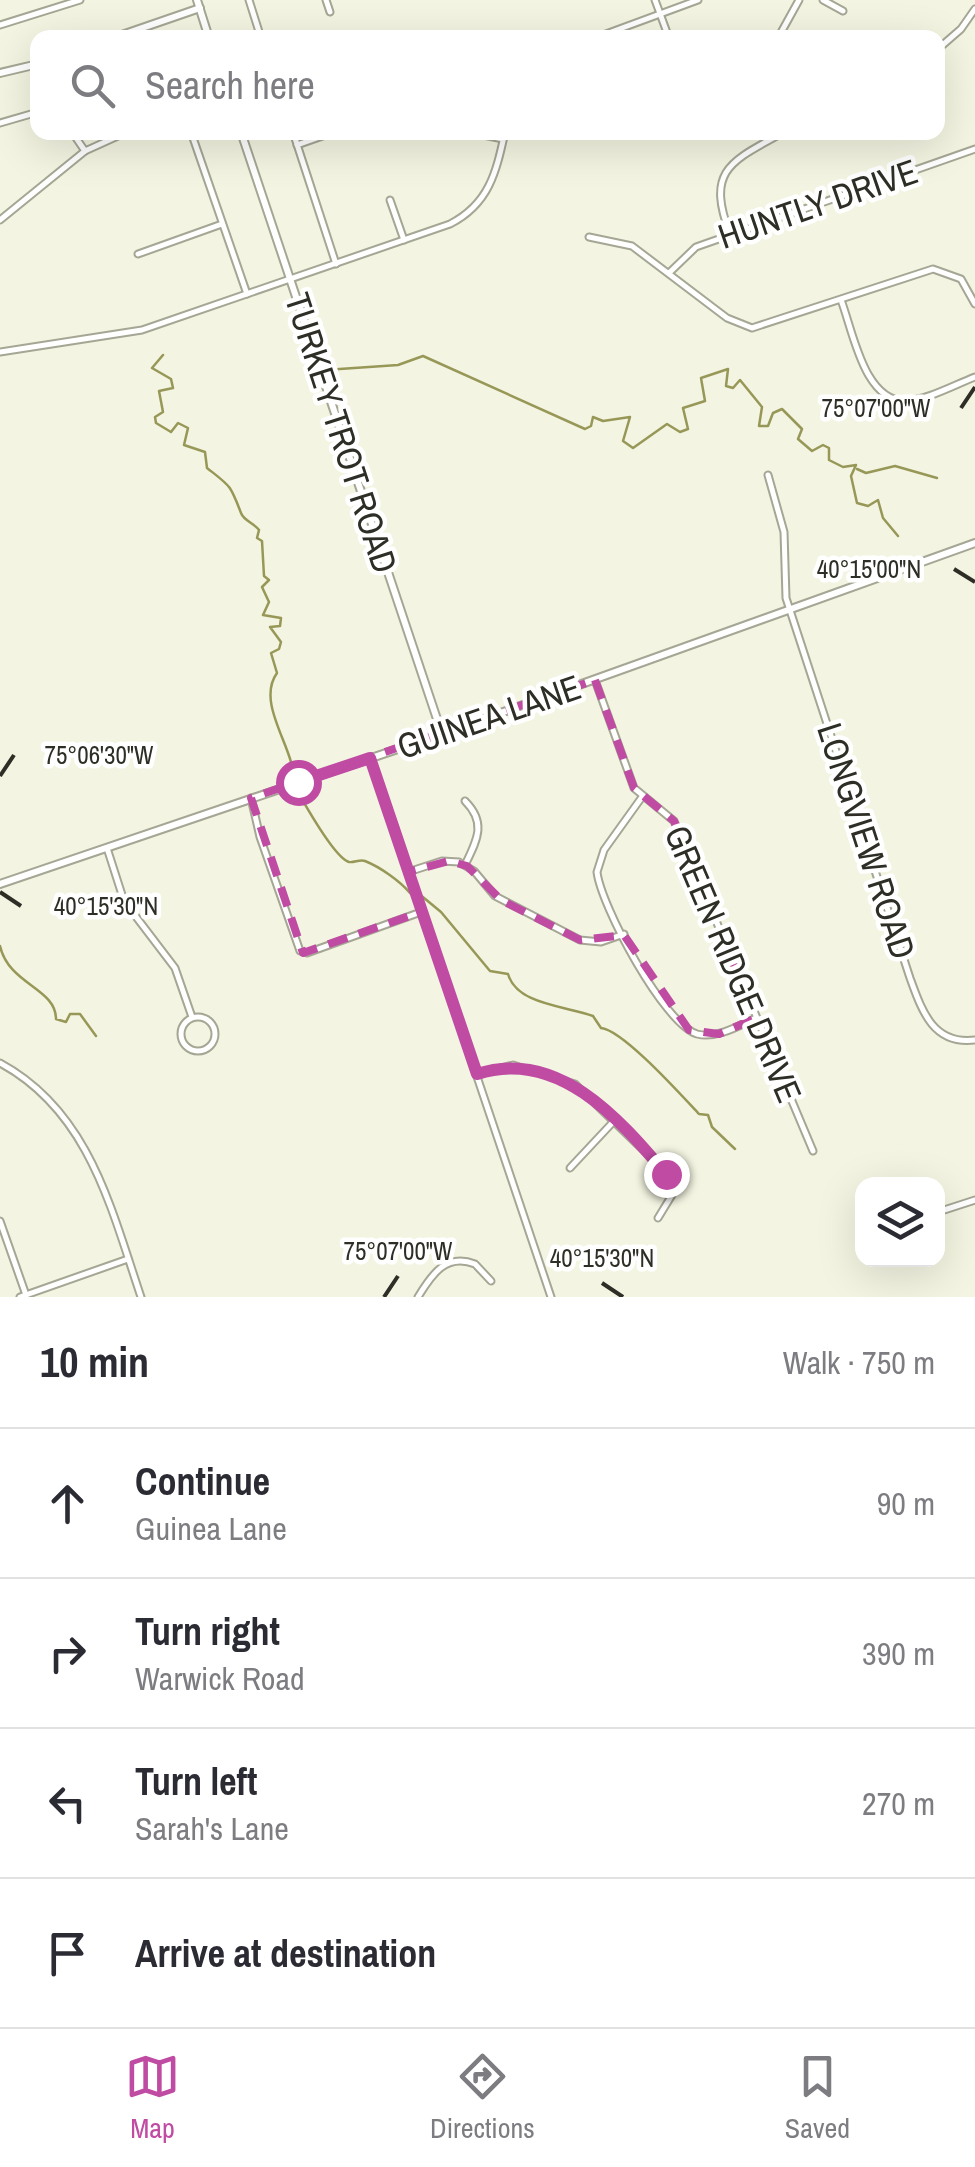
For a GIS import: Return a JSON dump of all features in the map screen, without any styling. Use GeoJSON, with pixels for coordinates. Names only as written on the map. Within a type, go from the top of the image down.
{"type":"FeatureCollection","features":[{"type":"Feature","properties":{"kind":"street"},"geometry":{"type":"LineString","coordinates":[[0,25],[80,0]]}},
{"type":"Feature","properties":{"kind":"street"},"geometry":{"type":"LineString","coordinates":[[249,0],[258,30]]}},
{"type":"Feature","properties":{"kind":"street"},"geometry":{"type":"LineString","coordinates":[[326,0],[330,12]]}},
{"type":"Feature","properties":{"kind":"street"},"geometry":{"type":"LineString","coordinates":[[656,0],[666,30]]}},
{"type":"Feature","properties":{"kind":"street"},"geometry":{"type":"LineString","coordinates":[[616,30],[698,0]]}},
{"type":"Feature","properties":{"kind":"street"},"geometry":{"type":"LineString","coordinates":[[782,30],[798,0]]}},
{"type":"Feature","properties":{"kind":"street"},"geometry":{"type":"LineString","coordinates":[[822,0],[842,11]]}},
{"type":"Feature","properties":{"kind":"street"},"geometry":{"type":"LineString","coordinates":[[133,30],[198,4],[206,30]]}},
{"type":"Feature","properties":{"kind":"street"},"geometry":{"type":"LineString","coordinates":[[945,43],[962,30],[975,9]]}},
{"type":"Feature","properties":{"kind":"street"},"geometry":{"type":"LineString","coordinates":[[0,73],[30,66]]}},
{"type":"Feature","properties":{"kind":"street"},"geometry":{"type":"LineString","coordinates":[[0,122],[30,114]]}},
{"type":"Feature","properties":{"kind":"street"},"geometry":{"type":"LineString","coordinates":[[77,140],[85,152]]}},
{"type":"Feature","properties":{"kind":"street"},"geometry":{"type":"LineString","coordinates":[[0,220],[85,152],[110,140]]}},
{"type":"Feature","properties":{"kind":"street"},"geometry":{"type":"LineString","coordinates":[[194,140],[247,294]]}},
{"type":"Feature","properties":{"kind":"street","name":"TURKEY TROT ROAD"},"geometry":{"type":"LineString","coordinates":[[244,140],[442,734]]}},
{"type":"Feature","properties":{"kind":"street"},"geometry":{"type":"LineString","coordinates":[[295,140],[336,264]]}},
{"type":"Feature","properties":{"kind":"street"},"geometry":{"type":"LineString","coordinates":[[297,145],[311,140]]}},
{"type":"Feature","properties":{"kind":"street"},"geometry":{"type":"LineString","coordinates":[[0,352],[135,331],[455,222],[479,203],[494,179],[503,140]]}},
{"type":"Feature","properties":{"kind":"street"},"geometry":{"type":"LineString","coordinates":[[730,234],[719,202],[723,175],[740,156],[769,140]]}},
{"type":"Feature","properties":{"kind":"street","name":"HUNTLY DRIVE"},"geometry":{"type":"LineString","coordinates":[[669,273],[690,250],[975,148]]}},
{"type":"Feature","properties":{"kind":"street"},"geometry":{"type":"LineString","coordinates":[[390,200],[404,240]]}},
{"type":"Feature","properties":{"kind":"street"},"geometry":{"type":"LineString","coordinates":[[138,254],[222,224]]}},
{"type":"Feature","properties":{"kind":"street"},"geometry":{"type":"LineString","coordinates":[[589,236],[632,246],[727,318],[752,328],[934,269],[961,279],[975,304]]}},
{"type":"Feature","properties":{"kind":"street"},"geometry":{"type":"LineString","coordinates":[[841,300],[871,379],[884,395],[909,400],[975,378]]}},
{"type":"Feature","properties":{"kind":"street","name":"LONGVIEW ROAD"},"geometry":{"type":"LineString","coordinates":[[768,475],[784,532],[785,591],[925,1016],[946,1036],[975,1040]]}},
{"type":"Feature","properties":{"kind":"street","name":"GUINEA LANE"},"geometry":{"type":"LineString","coordinates":[[0,884],[442,734],[975,542]]}},
{"type":"Feature","properties":{"kind":"street","name":"GREEN RIDGE DRIVE"},"geometry":{"type":"LineString","coordinates":[[595,680],[628,776],[642,797],[664,809],[674,821],[813,1151]]}},
{"type":"Feature","properties":{"kind":"street"},"geometry":{"type":"LineString","coordinates":[[370,758],[551,1297]]}},
{"type":"Feature","properties":{"kind":"street"},"geometry":{"type":"LineString","coordinates":[[642,797],[604,850],[598,866],[600,886],[644,975],[689,1030],[718,1034],[756,1018]]}},
{"type":"Feature","properties":{"kind":"street"},"geometry":{"type":"LineString","coordinates":[[251,798],[260,838],[300,952],[307,953],[422,912]]}},
{"type":"Feature","properties":{"kind":"street"},"geometry":{"type":"LineString","coordinates":[[464,801],[474,811],[480,826],[465,865]]}},
{"type":"Feature","properties":{"kind":"street"},"geometry":{"type":"LineString","coordinates":[[106,848],[124,901],[175,968],[192,1018]]}},
{"type":"Feature","properties":{"kind":"street"},"geometry":{"type":"LineString","coordinates":[[408,872],[442,861],[465,865],[495,896],[580,940],[601,942],[624,934]]}},
{"type":"Feature","properties":{"kind":"street"},"geometry":{"type":"LineString","coordinates":[[192,1018],[207,1019],[215,1030],[212,1045],[203,1051],[191,1050],[181,1040],[182,1026],[192,1018]]}},
{"type":"Feature","properties":{"kind":"street"},"geometry":{"type":"LineString","coordinates":[[0,1063],[45,1096],[76,1132],[98,1173],[141,1297]]}},
{"type":"Feature","properties":{"kind":"street"},"geometry":{"type":"LineString","coordinates":[[477,1074],[514,1065],[570,1081],[670,1180],[670,1203],[658,1218]]}},
{"type":"Feature","properties":{"kind":"street"},"geometry":{"type":"LineString","coordinates":[[570,1168],[614,1122]]}},
{"type":"Feature","properties":{"kind":"street"},"geometry":{"type":"LineString","coordinates":[[945,1210],[975,1200]]}},
{"type":"Feature","properties":{"kind":"street"},"geometry":{"type":"LineString","coordinates":[[0,1222],[23,1296],[128,1258]]}},
{"type":"Feature","properties":{"kind":"street"},"geometry":{"type":"LineString","coordinates":[[418,1297],[433,1273],[453,1261],[475,1264],[491,1281]]}},
{"type":"Feature","properties":{"kind":"highlighted area"},"geometry":{"type":"Polygon","coordinates":[[[595,680],[634,788],[674,821],[756,1018],[719,1034],[689,1030],[624,935],[580,940],[501,900],[467,866],[449,861],[408,872],[421,912],[303,953],[251,798],[595,680]]]}},
{"type":"Feature","properties":{"kind":"waterway"},"geometry":{"type":"LineString","coordinates":[[163,355],[152,368],[171,379],[173,388],[159,391],[163,412],[155,417],[156,423],[171,432],[178,423],[188,428],[184,445],[205,452],[207,468],[228,486],[242,516],[259,530],[264,576],[269,580],[262,587],[269,602],[263,615],[281,618],[280,626],[270,627],[281,642],[279,649],[271,653],[277,673],[271,697],[294,776]]}},
{"type":"Feature","properties":{"kind":"waterway"},"geometry":{"type":"LineString","coordinates":[[325,370],[398,365],[423,356],[585,429],[591,426],[593,417],[603,421],[630,417],[623,441],[633,448],[667,424],[680,432],[688,429],[683,408],[705,401],[701,378],[728,369],[726,386],[733,388],[740,380],[762,407],[759,426],[768,426],[773,413],[782,409],[802,429],[798,439],[812,451],[823,445],[829,448],[829,460],[843,467],[856,465],[851,476],[857,503],[868,506],[878,500],[883,518],[898,536]]}},
{"type":"Feature","properties":{"kind":"waterway"},"geometry":{"type":"LineString","coordinates":[[857,469],[866,473],[895,466],[937,478]]}},
{"type":"Feature","properties":{"kind":"waterway"},"geometry":{"type":"LineString","coordinates":[[299,794],[343,859],[371,864],[410,893]]}},
{"type":"Feature","properties":{"kind":"waterway"},"geometry":{"type":"LineString","coordinates":[[418,893],[441,912],[490,971],[508,974],[513,984],[532,998],[593,1016],[601,1028],[637,1051],[699,1114],[708,1115],[712,1127],[735,1149]]}},
{"type":"Feature","properties":{"kind":"waterway"},"geometry":{"type":"LineString","coordinates":[[0,946],[13,969],[49,1000],[56,1019],[66,1022],[70,1014],[80,1014],[96,1036]]}},
{"type":"Feature","properties":{"kind":"route"},"geometry":{"type":"LineString","coordinates":[[298,782],[370,758],[477,1074],[514,1065],[570,1081],[666,1174]]}}]}
